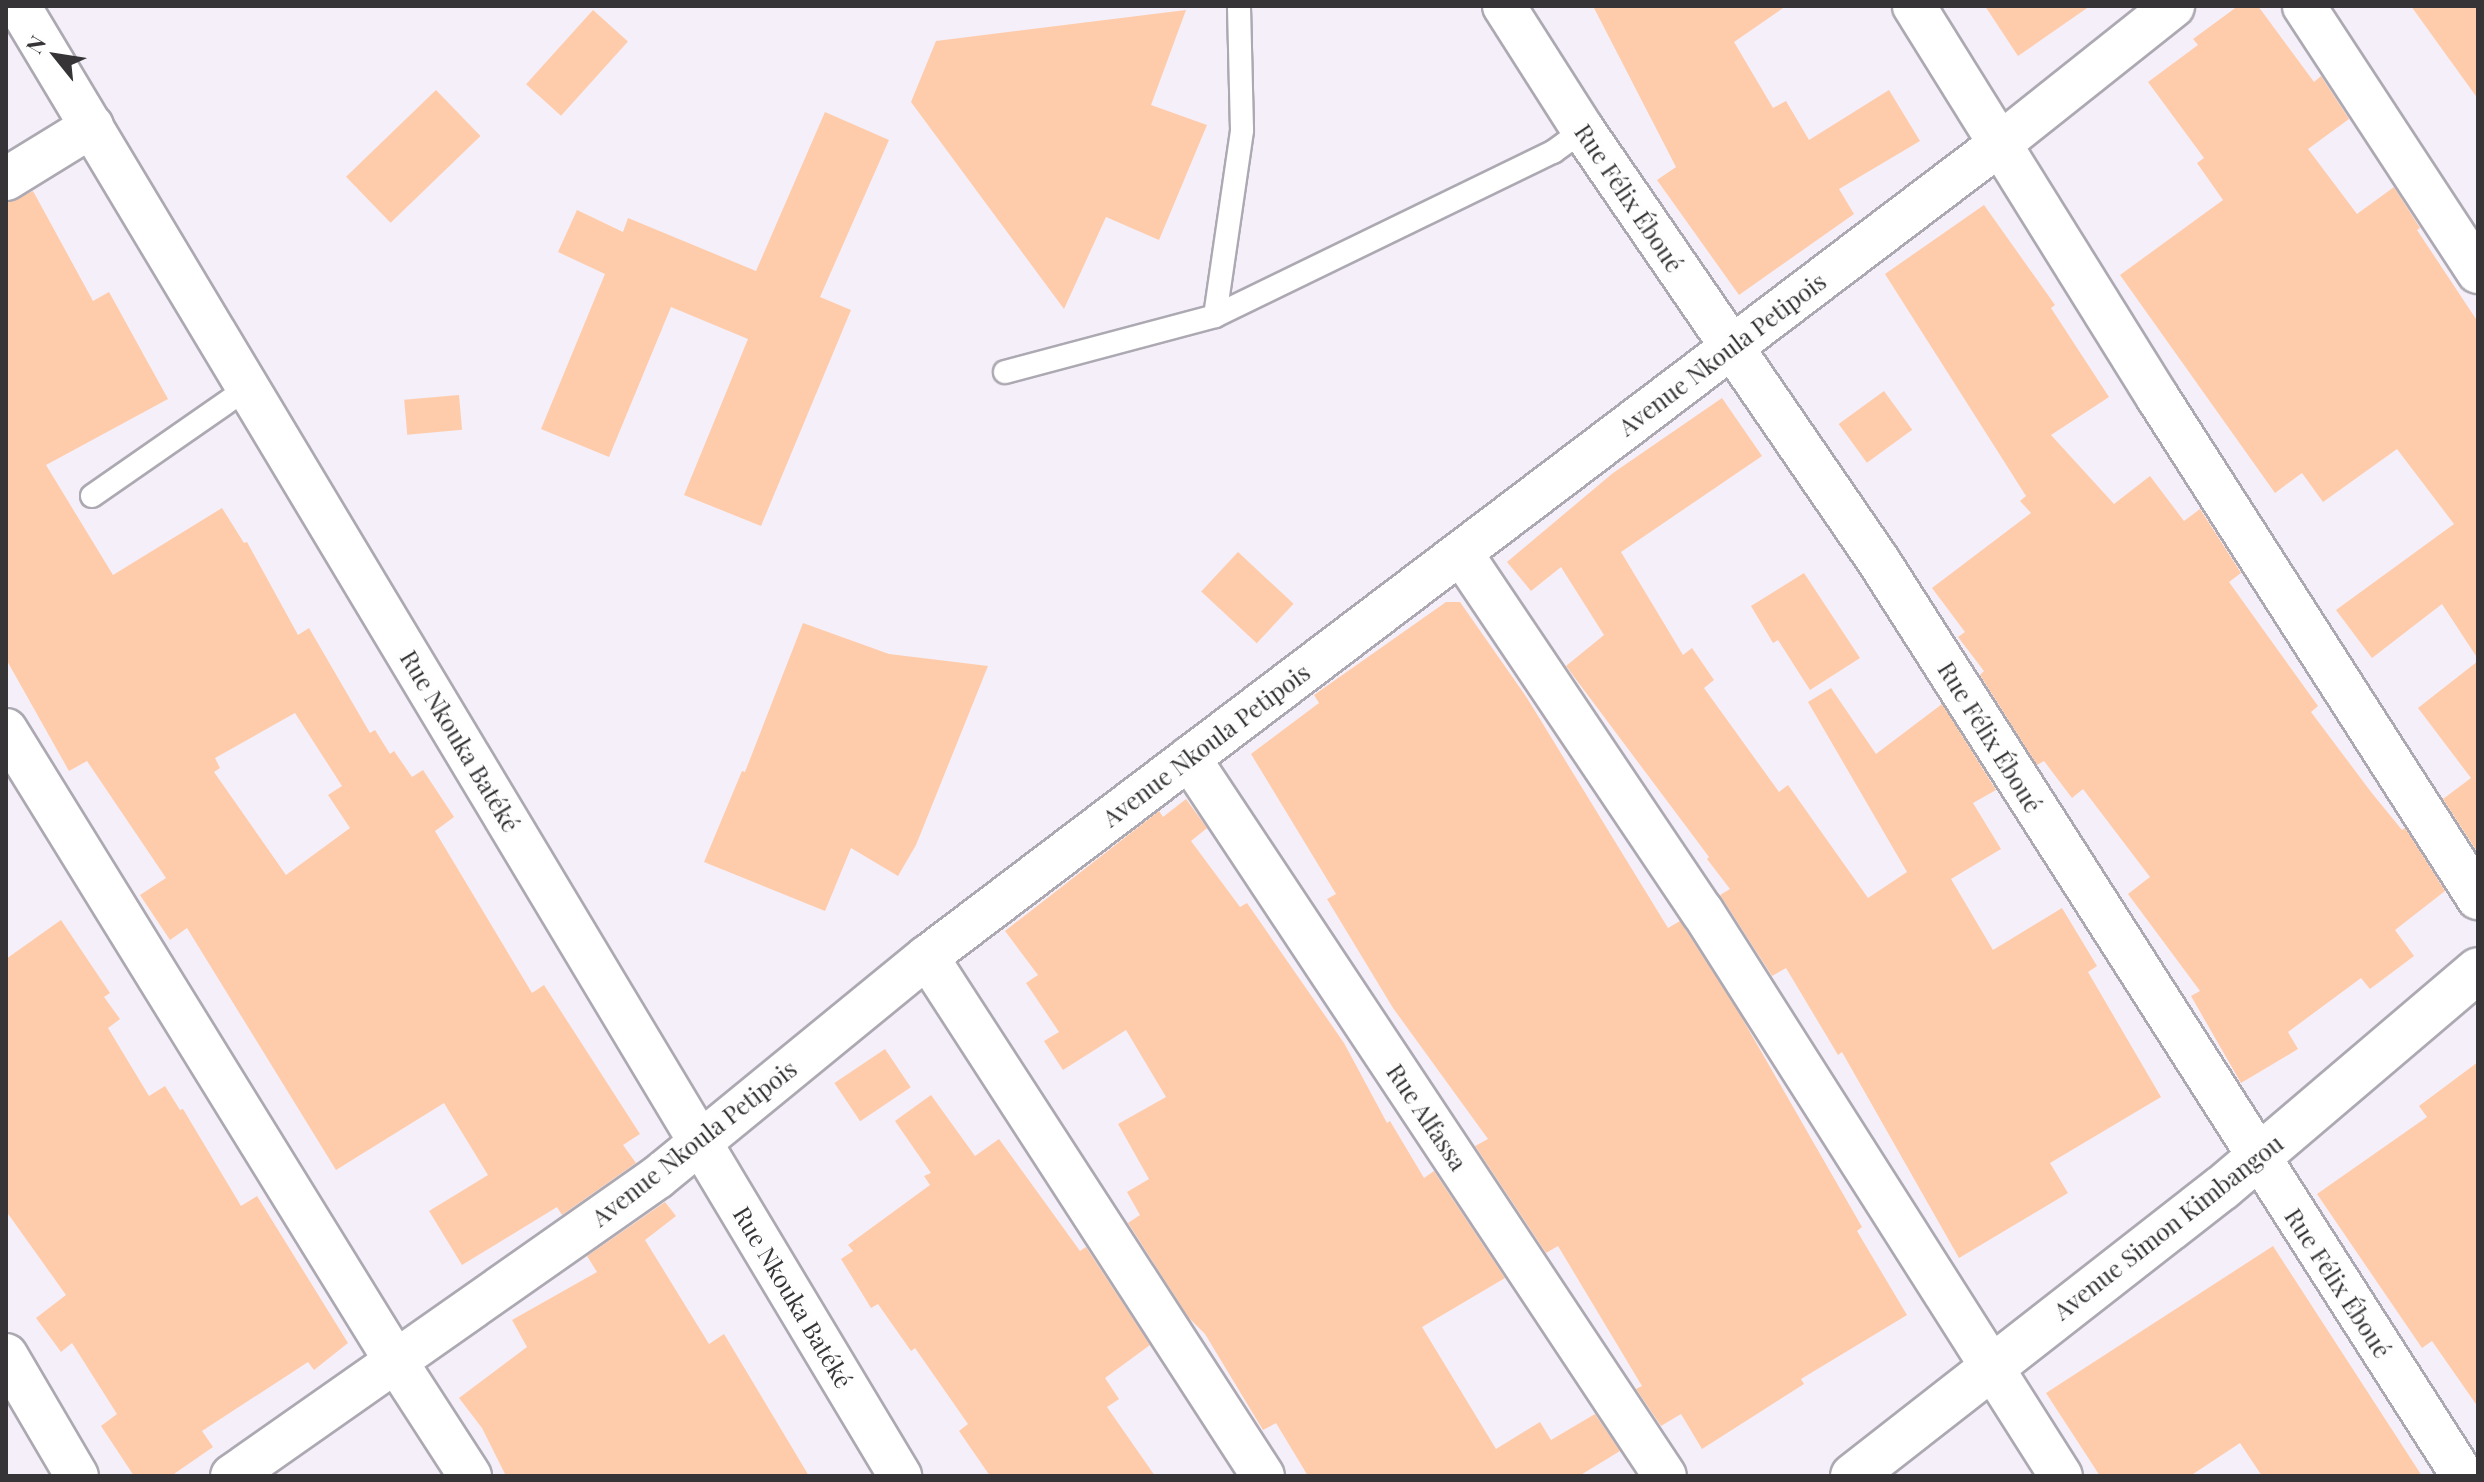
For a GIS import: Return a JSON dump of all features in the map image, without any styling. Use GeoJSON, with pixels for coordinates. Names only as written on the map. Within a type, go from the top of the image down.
{"type":"FeatureCollection","features":[{"type":"Feature","properties":{"kind":"street","name":"Rue Nkouka Batéké"},"geometry":{"type":"LineString","coordinates":[[19,6],[900,1476]]}},
{"type":"Feature","properties":{"kind":"street","name":"Rue Félix Éboué"},"geometry":{"type":"LineString","coordinates":[[1504,6],[1583,130],[1878,560],[2463,1476]]}},
{"type":"Feature","properties":{"kind":"street"},"geometry":{"type":"LineString","coordinates":[[1914,6],[2158,398],[2478,898]]}},
{"type":"Feature","properties":{"kind":"street","name":"Avenue Nkoula Petipois"},"geometry":{"type":"LineString","coordinates":[[232,1476],[658,1177],[927,957],[2001,143],[2173,6]]}},
{"type":"Feature","properties":{"kind":"street"},"geometry":{"type":"LineString","coordinates":[[2304,6],[2478,272]]}},
{"type":"Feature","properties":{"kind":"street"},"geometry":{"type":"LineString","coordinates":[[6,179],[92,126]]}},
{"type":"Feature","properties":{"kind":"street"},"geometry":{"type":"LineString","coordinates":[[1461,553],[1702,911],[2061,1476]]}},
{"type":"Feature","properties":{"kind":"street"},"geometry":{"type":"LineString","coordinates":[[6,730],[395,1360],[470,1476]]}},
{"type":"Feature","properties":{"kind":"street","name":"Rue Alfassa"},"geometry":{"type":"LineString","coordinates":[[1189,758],[1665,1476]]}},
{"type":"Feature","properties":{"kind":"street"},"geometry":{"type":"LineString","coordinates":[[927,957],[1263,1476]]}},
{"type":"Feature","properties":{"kind":"street","name":"Avenue Simon Kimbangou"},"geometry":{"type":"LineString","coordinates":[[1853,1476],[2258,1159],[2478,970]]}},
{"type":"Feature","properties":{"kind":"street"},"geometry":{"type":"LineString","coordinates":[[6,1355],[77,1476]]}},
{"type":"Feature","properties":{"kind":"lane"},"geometry":{"type":"LineString","coordinates":[[1215,316],[1242,130],[1239,6]]}},
{"type":"Feature","properties":{"kind":"lane"},"geometry":{"type":"LineString","coordinates":[[1005,372],[1215,316],[1553,152],[1583,130]]}},
{"type":"Feature","properties":{"kind":"lane"},"geometry":{"type":"LineString","coordinates":[[92,496],[249,387]]}},
{"type":"Feature","properties":{"kind":"building"},"geometry":{"type":"Polygon","coordinates":[[[1593,6],[1786,6],[1734,42],[1773,108],[1786,101],[1809,140],[1889,90],[1920,141],[1839,189],[1854,214],[1739,295],[1657,180],[1676,167],[1593,6]]]}},
{"type":"Feature","properties":{"kind":"building"},"geometry":{"type":"Polygon","coordinates":[[[1985,6],[2090,6],[2018,56],[1985,6]]]}},
{"type":"Feature","properties":{"kind":"building"},"geometry":{"type":"Polygon","coordinates":[[[2238,6],[2258,6],[2314,82],[2321,76],[2349,119],[2308,149],[2357,214],[2394,187],[2420,228],[2417,230],[2478,322],[2478,659],[2442,604],[2372,658],[2336,610],[2454,524],[2397,449],[2323,502],[2302,473],[2275,493],[2120,275],[2223,200],[2197,163],[2204,158],[2148,82],[2198,45],[2193,39],[2238,6]]]}},
{"type":"Feature","properties":{"kind":"building"},"geometry":{"type":"Polygon","coordinates":[[[2411,6],[2478,6],[2478,99],[2411,6]]]}},
{"type":"Feature","properties":{"kind":"building"},"geometry":{"type":"Polygon","coordinates":[[[593,10],[628,41],[561,116],[526,84],[593,10]]]}},
{"type":"Feature","properties":{"kind":"building"},"geometry":{"type":"Polygon","coordinates":[[[1186,10],[1151,105],[1207,125],[1159,240],[1106,217],[1064,309],[911,102],[936,41],[1186,10]]]}},
{"type":"Feature","properties":{"kind":"building"},"geometry":{"type":"Polygon","coordinates":[[[436,90],[480,136],[391,223],[346,177],[436,90]]]}},
{"type":"Feature","properties":{"kind":"building"},"geometry":{"type":"Polygon","coordinates":[[[825,112],[889,140],[820,297],[851,310],[761,526],[684,495],[748,339],[671,307],[609,457],[541,429],[605,274],[558,252],[577,210],[623,232],[628,218],[756,271],[825,112]]]}},
{"type":"Feature","properties":{"kind":"building"},"geometry":{"type":"Polygon","coordinates":[[[33,191],[93,301],[109,292],[168,399],[46,465],[113,575],[222,508],[244,543],[247,542],[298,635],[309,628],[370,733],[375,730],[390,754],[394,751],[412,777],[423,770],[454,817],[435,831],[532,993],[544,985],[640,1134],[623,1145],[636,1163],[562,1215],[557,1207],[462,1265],[429,1211],[488,1175],[444,1103],[336,1170],[187,928],[170,940],[140,895],[166,878],[87,761],[69,771],[6,659],[6,203],[33,191]],[[295,713],[215,758],[220,768],[214,772],[286,875],[350,828],[328,795],[342,786],[295,713]]]}},
{"type":"Feature","properties":{"kind":"building"},"geometry":{"type":"Polygon","coordinates":[[[1984,205],[2055,305],[2051,308],[2109,397],[2051,435],[2114,504],[2150,476],[2184,521],[2200,509],[2241,573],[2229,582],[2318,706],[2311,712],[2371,792],[2402,830],[2405,828],[2445,891],[2395,930],[2414,956],[2370,989],[2361,978],[2288,1032],[2298,1049],[2241,1083],[2191,996],[2200,991],[2128,894],[2150,877],[2083,789],[2072,798],[2044,761],[2037,765],[1980,675],[1984,671],[1958,637],[1965,632],[1932,588],[2031,513],[2020,501],[2026,496],[1885,274],[1984,205]]]}},
{"type":"Feature","properties":{"kind":"building"},"geometry":{"type":"Polygon","coordinates":[[[1884,391],[1912,430],[1867,463],[1839,424],[1884,391]]]}},
{"type":"Feature","properties":{"kind":"building"},"geometry":{"type":"Polygon","coordinates":[[[459,395],[462,430],[407,435],[404,400],[459,395]]]}},
{"type":"Feature","properties":{"kind":"building"},"geometry":{"type":"Polygon","coordinates":[[[1722,398],[1762,456],[1621,552],[1683,655],[1692,648],[1714,680],[1704,688],[1779,792],[1788,785],[1868,898],[1907,872],[1808,702],[1831,688],[1876,754],[1942,704],[1996,790],[1973,803],[2001,849],[1951,879],[1993,950],[2062,908],[2097,966],[2088,972],[2161,1097],[2050,1163],[2068,1193],[1959,1258],[1842,1052],[1838,1055],[1786,968],[1772,976],[1720,895],[1730,889],[1707,859],[1709,857],[1566,666],[1604,635],[1561,567],[1531,591],[1507,562],[1613,473],[1722,398]]]}},
{"type":"Feature","properties":{"kind":"building"},"geometry":{"type":"Polygon","coordinates":[[[1238,552],[1294,604],[1257,643],[1201,591],[1238,552]]]}},
{"type":"Feature","properties":{"kind":"building"},"geometry":{"type":"Polygon","coordinates":[[[1804,573],[1860,658],[1810,690],[1778,640],[1773,643],[1751,606],[1804,573]]]}},
{"type":"Feature","properties":{"kind":"building"},"geometry":{"type":"Polygon","coordinates":[[[1446,602],[1460,602],[1527,698],[1668,928],[1680,921],[1682,924],[1739,1013],[1862,1227],[1857,1231],[1907,1315],[1801,1379],[1804,1384],[1702,1449],[1681,1414],[1661,1426],[1636,1389],[1642,1386],[1558,1246],[1546,1253],[1475,1146],[1488,1139],[1393,1008],[1327,899],[1336,894],[1251,754],[1319,703],[1314,695],[1446,602]]]}},
{"type":"Feature","properties":{"kind":"building"},"geometry":{"type":"Polygon","coordinates":[[[803,623],[889,654],[988,666],[916,845],[898,876],[851,848],[825,911],[704,862],[742,771],[745,772],[803,623]]]}},
{"type":"Feature","properties":{"kind":"building"},"geometry":{"type":"Polygon","coordinates":[[[2478,661],[2478,853],[2443,799],[2471,778],[2418,708],[2478,661]]]}},
{"type":"Feature","properties":{"kind":"building"},"geometry":{"type":"Polygon","coordinates":[[[1186,799],[1207,828],[1191,841],[1240,907],[1247,903],[1344,1043],[1387,1123],[1390,1121],[1424,1178],[1434,1171],[1505,1278],[1422,1327],[1496,1449],[1540,1422],[1551,1440],[1595,1414],[1620,1451],[1579,1476],[1308,1476],[1276,1423],[1263,1430],[1205,1334],[1189,1318],[1128,1223],[1140,1215],[1127,1192],[1149,1179],[1118,1124],[1166,1097],[1126,1030],[1063,1070],[1044,1041],[1059,1032],[1026,983],[1038,975],[1005,931],[1159,811],[1163,817],[1186,799]]]}},
{"type":"Feature","properties":{"kind":"building"},"geometry":{"type":"Polygon","coordinates":[[[61,920],[110,993],[104,997],[120,1019],[108,1028],[149,1096],[165,1086],[180,1110],[183,1109],[241,1206],[257,1196],[348,1343],[314,1370],[308,1362],[202,1431],[213,1447],[171,1476],[134,1476],[101,1426],[117,1414],[72,1343],[61,1352],[36,1318],[66,1295],[6,1211],[6,959],[61,920]]]}},
{"type":"Feature","properties":{"kind":"building"},"geometry":{"type":"Polygon","coordinates":[[[885,1049],[911,1087],[860,1121],[834,1083],[885,1049]]]}},
{"type":"Feature","properties":{"kind":"building"},"geometry":{"type":"Polygon","coordinates":[[[2478,1062],[2478,1407],[2432,1341],[2422,1348],[2317,1194],[2427,1117],[2419,1106],[2478,1062]]]}},
{"type":"Feature","properties":{"kind":"building"},"geometry":{"type":"Polygon","coordinates":[[[931,1095],[975,1156],[999,1139],[1080,1251],[1086,1247],[1150,1345],[1105,1378],[1119,1399],[1107,1407],[1155,1476],[990,1476],[959,1431],[968,1424],[915,1348],[911,1351],[878,1304],[871,1308],[841,1259],[853,1251],[848,1245],[930,1185],[924,1176],[931,1173],[895,1121],[931,1095]]]}},
{"type":"Feature","properties":{"kind":"building"},"geometry":{"type":"Polygon","coordinates":[[[665,1202],[676,1216],[645,1240],[709,1344],[724,1334],[809,1476],[506,1476],[482,1428],[459,1398],[527,1347],[512,1320],[597,1272],[587,1256],[665,1202]]]}},
{"type":"Feature","properties":{"kind":"building"},"geometry":{"type":"Polygon","coordinates":[[[2273,1246],[2422,1476],[2262,1476],[2240,1443],[2190,1476],[2100,1476],[2046,1393],[2273,1246]]]}}]}
